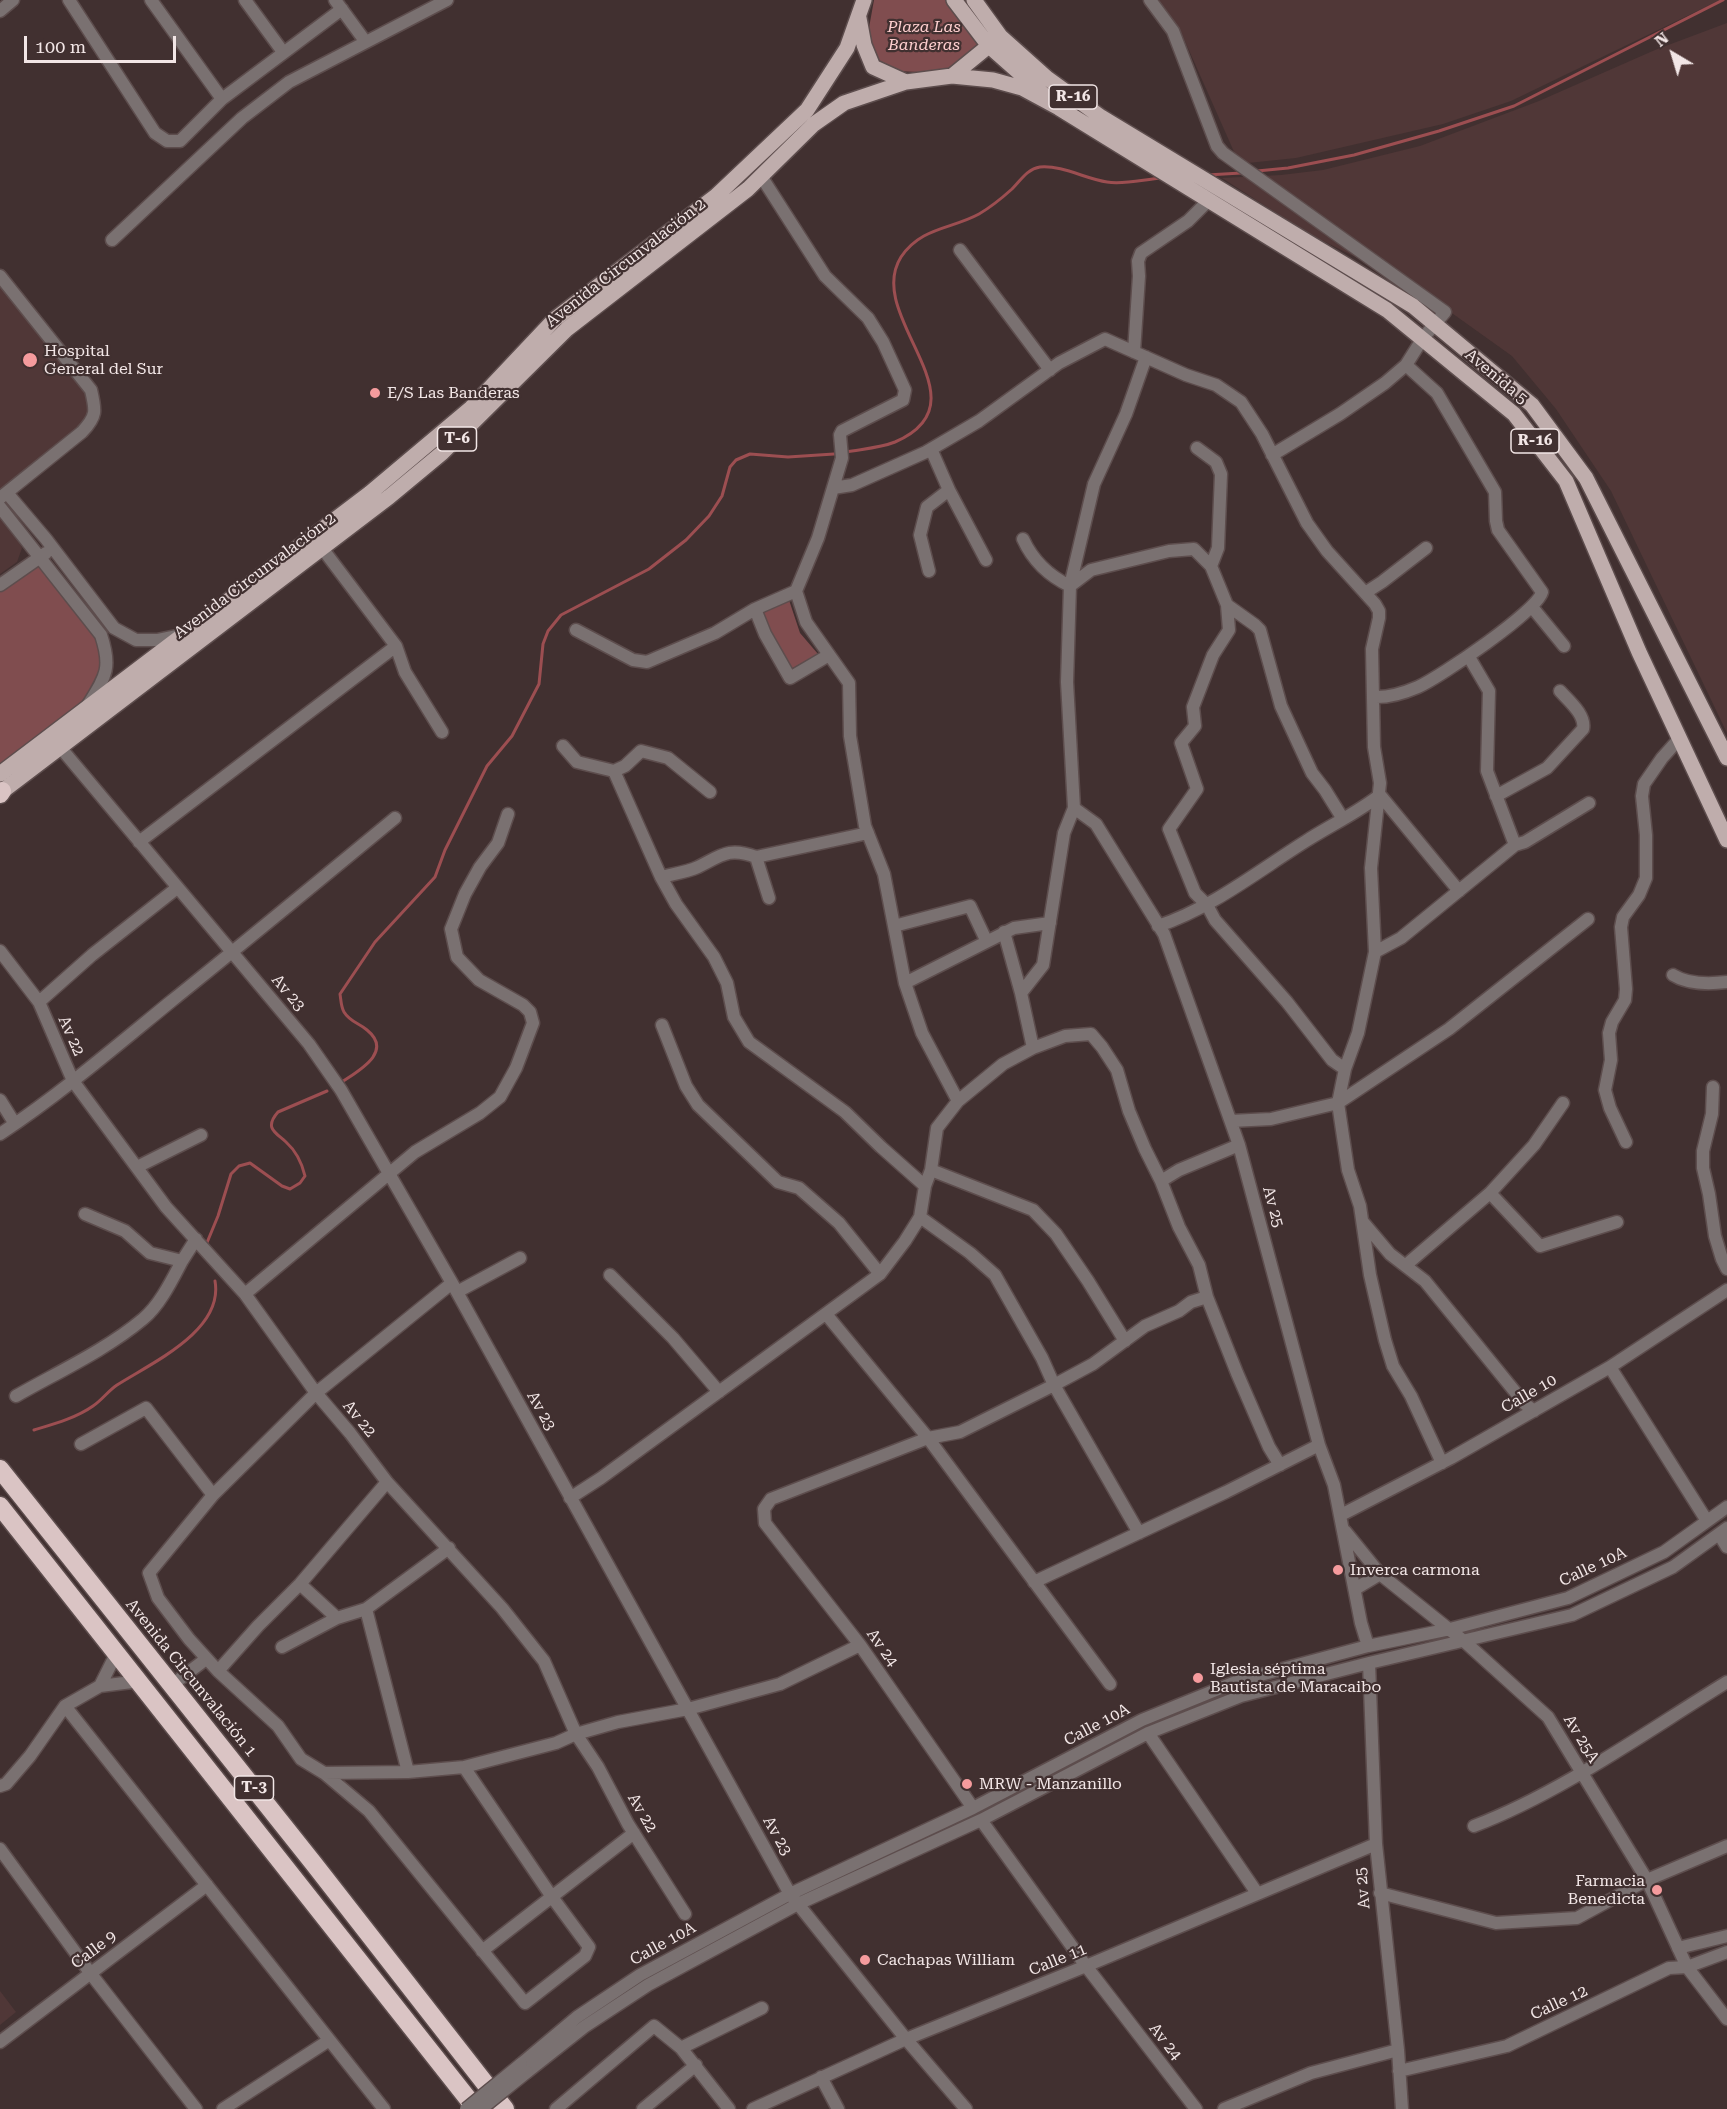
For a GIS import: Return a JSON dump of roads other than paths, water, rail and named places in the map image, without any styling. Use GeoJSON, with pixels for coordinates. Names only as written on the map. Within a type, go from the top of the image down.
{"type":"FeatureCollection","features":[{"type":"Feature","properties":{"kind":"highway","name":"Avenida Circunvalación 1"},"geometry":{"type":"LineString","coordinates":[[0,1469],[314,1864],[505,2109]]}},
{"type":"Feature","properties":{"kind":"highway","name":"T-3"},"geometry":{"type":"LineString","coordinates":[[0,1506],[476,2109]]}},
{"type":"Feature","properties":{"kind":"main road","name":"Avenida 5"},"geometry":{"type":"LineString","coordinates":[[954,0],[1059,108],[1387,310],[1514,414],[1566,481],[1639,652],[1727,840]]}},
{"type":"Feature","properties":{"kind":"main road","name":"Avenida 5"},"geometry":{"type":"LineString","coordinates":[[974,0],[994,41],[1101,117],[1413,306],[1532,405],[1586,478],[1727,758]]}},
{"type":"Feature","properties":{"kind":"main road"},"geometry":{"type":"LineString","coordinates":[[861,7],[864,45],[873,67],[906,82]]}},
{"type":"Feature","properties":{"kind":"main road","name":"Avenida Circunvalación 2"},"geometry":{"type":"LineString","coordinates":[[1,788],[85,710],[370,493],[471,408],[555,319],[716,196],[807,110],[847,48],[861,7]]}},
{"type":"Feature","properties":{"kind":"main road"},"geometry":{"type":"LineString","coordinates":[[952,76],[994,41]]}},
{"type":"Feature","properties":{"kind":"main road","name":"Avenida Circunvalación 2"},"geometry":{"type":"LineString","coordinates":[[1,788],[60,747],[322,548],[442,453],[567,329],[748,189],[814,124],[844,103],[906,82],[952,76],[993,80],[1022,88],[1059,108]]}},
{"type":"Feature","properties":{"kind":"street"},"geometry":{"type":"LineString","coordinates":[[0,11],[13,0]]}},
{"type":"Feature","properties":{"kind":"street"},"geometry":{"type":"LineString","coordinates":[[69,0],[155,133],[167,141],[180,141],[222,99],[283,52],[338,4],[365,41]]}},
{"type":"Feature","properties":{"kind":"street"},"geometry":{"type":"LineString","coordinates":[[151,0],[222,99]]}},
{"type":"Feature","properties":{"kind":"street"},"geometry":{"type":"LineString","coordinates":[[245,0],[283,52]]}},
{"type":"Feature","properties":{"kind":"street"},"geometry":{"type":"LineString","coordinates":[[112,240],[242,118],[290,82],[447,0]]}},
{"type":"Feature","properties":{"kind":"street"},"geometry":{"type":"LineString","coordinates":[[1150,0],[1173,31],[1217,146],[1242,168],[1336,232],[1445,312],[1423,338],[1406,365],[1385,383],[1340,414],[1272,455]]}},
{"type":"Feature","properties":{"kind":"street"},"geometry":{"type":"LineString","coordinates":[[761,176],[825,276],[868,318],[883,342],[905,390],[906,395],[903,400],[842,431],[840,435],[842,458],[818,538],[796,591],[806,622],[849,683],[850,736],[868,833],[884,874],[905,983],[922,1033],[958,1101]]}},
{"type":"Feature","properties":{"kind":"street"},"geometry":{"type":"LineString","coordinates":[[1134,352],[1138,261],[1141,253],[1188,221],[1209,200]]}},
{"type":"Feature","properties":{"kind":"street"},"geometry":{"type":"LineString","coordinates":[[960,250],[1050,370]]}},
{"type":"Feature","properties":{"kind":"street"},"geometry":{"type":"LineString","coordinates":[[0,276],[91,390],[94,405],[93,420],[82,432],[4,495],[54,548],[114,628],[136,640],[157,640],[185,634]]}},
{"type":"Feature","properties":{"kind":"street"},"geometry":{"type":"LineString","coordinates":[[833,488],[852,485],[931,449],[979,421],[1059,363],[1105,339],[1186,375],[1216,385],[1241,402],[1272,455],[1306,524],[1379,611],[1372,649],[1374,747],[1380,783],[1371,868],[1375,952],[1358,1033],[1345,1069],[1338,1103],[1348,1170],[1360,1206],[1377,1307],[1393,1366],[1411,1396],[1442,1462]]}},
{"type":"Feature","properties":{"kind":"street"},"geometry":{"type":"LineString","coordinates":[[1021,993],[1042,965],[1064,833],[1074,808],[1067,682],[1071,586],[1094,484],[1126,414],[1146,357]]}},
{"type":"Feature","properties":{"kind":"street"},"geometry":{"type":"LineString","coordinates":[[1374,697],[1387,698],[1419,686],[1469,657],[1540,600],[1542,592],[1498,530],[1495,492],[1437,393],[1406,365]]}},
{"type":"Feature","properties":{"kind":"street"},"geometry":{"type":"LineString","coordinates":[[1197,448],[1216,462],[1221,474],[1218,548],[1211,566]]}},
{"type":"Feature","properties":{"kind":"street"},"geometry":{"type":"LineString","coordinates":[[931,449],[949,490],[986,560]]}},
{"type":"Feature","properties":{"kind":"street"},"geometry":{"type":"LineString","coordinates":[[929,572],[920,535],[927,507],[949,490]]}},
{"type":"Feature","properties":{"kind":"street"},"geometry":{"type":"LineString","coordinates":[[0,507],[101,635],[108,657],[105,674],[85,710]]}},
{"type":"Feature","properties":{"kind":"street"},"geometry":{"type":"LineString","coordinates":[[1023,539],[1030,555],[1055,579],[1071,586]]}},
{"type":"Feature","properties":{"kind":"street"},"geometry":{"type":"LineString","coordinates":[[0,585],[54,548]]}},
{"type":"Feature","properties":{"kind":"street"},"geometry":{"type":"LineString","coordinates":[[322,548],[396,646],[405,672],[442,732]]}},
{"type":"Feature","properties":{"kind":"street"},"geometry":{"type":"LineString","coordinates":[[1071,586],[1091,570],[1169,551],[1194,549],[1211,566],[1227,605],[1229,630],[1213,655],[1193,707],[1195,726],[1181,743],[1197,789],[1168,829],[1195,893],[1207,905],[1215,920],[1287,1002],[1332,1060],[1345,1069]]}},
{"type":"Feature","properties":{"kind":"street"},"geometry":{"type":"LineString","coordinates":[[1365,593],[1426,549]]}},
{"type":"Feature","properties":{"kind":"street"},"geometry":{"type":"LineString","coordinates":[[576,630],[633,660],[647,662],[715,633],[755,609],[796,591]]}},
{"type":"Feature","properties":{"kind":"street"},"geometry":{"type":"LineString","coordinates":[[1227,605],[1260,630],[1281,706],[1312,773],[1343,819]]}},
{"type":"Feature","properties":{"kind":"street"},"geometry":{"type":"LineString","coordinates":[[1532,607],[1564,646]]}},
{"type":"Feature","properties":{"kind":"street"},"geometry":{"type":"LineString","coordinates":[[755,609],[765,634],[790,678],[829,655]]}},
{"type":"Feature","properties":{"kind":"street"},"geometry":{"type":"LineString","coordinates":[[138,842],[396,646]]}},
{"type":"Feature","properties":{"kind":"street"},"geometry":{"type":"LineString","coordinates":[[1469,657],[1489,691],[1487,771],[1515,845]]}},
{"type":"Feature","properties":{"kind":"street"},"geometry":{"type":"LineString","coordinates":[[1496,796],[1547,768],[1582,729],[1584,723],[1582,717],[1560,691]]}},
{"type":"Feature","properties":{"kind":"street"},"geometry":{"type":"LineString","coordinates":[[1626,1142],[1610,1108],[1605,1090],[1611,1060],[1609,1033],[1612,1022],[1624,1000],[1626,989],[1621,927],[1626,912],[1639,896],[1646,878],[1647,835],[1642,795],[1644,784],[1679,739]]}},
{"type":"Feature","properties":{"kind":"street"},"geometry":{"type":"LineString","coordinates":[[563,746],[577,762],[614,771],[625,766],[642,751],[668,758],[710,792]]}},
{"type":"Feature","properties":{"kind":"street","name":"Av 23"},"geometry":{"type":"LineString","coordinates":[[60,747],[309,1044],[341,1090],[454,1288],[790,1894],[906,2039],[966,2109]]}},
{"type":"Feature","properties":{"kind":"street"},"geometry":{"type":"LineString","coordinates":[[614,771],[676,904],[714,957],[727,983],[734,1017],[749,1042],[845,1112],[925,1186]]}},
{"type":"Feature","properties":{"kind":"street"},"geometry":{"type":"LineString","coordinates":[[1158,926],[1207,905],[1317,833],[1359,811],[1380,795]]}},
{"type":"Feature","properties":{"kind":"street"},"geometry":{"type":"LineString","coordinates":[[1380,795],[1459,891]]}},
{"type":"Feature","properties":{"kind":"street"},"geometry":{"type":"LineString","coordinates":[[1375,952],[1401,938],[1515,845],[1525,842],[1589,802]]}},
{"type":"Feature","properties":{"kind":"street","name":"Av 25"},"geometry":{"type":"LineString","coordinates":[[1074,808],[1096,824],[1164,934],[1231,1121],[1319,1445],[1334,1485],[1368,1646]]}},
{"type":"Feature","properties":{"kind":"street"},"geometry":{"type":"LineString","coordinates":[[245,1294],[415,1152],[480,1113],[500,1097],[516,1068],[533,1023],[531,1012],[479,980],[458,957],[451,929],[465,894],[498,843],[508,814]]}},
{"type":"Feature","properties":{"kind":"street"},"geometry":{"type":"LineString","coordinates":[[0,1134],[73,1081],[395,818]]}},
{"type":"Feature","properties":{"kind":"street"},"geometry":{"type":"LineString","coordinates":[[662,877],[697,868],[718,855],[743,852],[756,857],[868,833]]}},
{"type":"Feature","properties":{"kind":"street"},"geometry":{"type":"LineString","coordinates":[[756,857],[769,898]]}},
{"type":"Feature","properties":{"kind":"street"},"geometry":{"type":"LineString","coordinates":[[39,1002],[92,955],[177,888]]}},
{"type":"Feature","properties":{"kind":"street"},"geometry":{"type":"LineString","coordinates":[[894,926],[970,906],[986,940]]}},
{"type":"Feature","properties":{"kind":"street"},"geometry":{"type":"LineString","coordinates":[[1231,1121],[1271,1119],[1338,1103],[1449,1029],[1588,919]]}},
{"type":"Feature","properties":{"kind":"street"},"geometry":{"type":"LineString","coordinates":[[905,983],[1004,932],[1014,928],[1050,923]]}},
{"type":"Feature","properties":{"kind":"street"},"geometry":{"type":"LineString","coordinates":[[1004,932],[1033,1048]]}},
{"type":"Feature","properties":{"kind":"street","name":"Av 22"},"geometry":{"type":"LineString","coordinates":[[0,951],[39,1002],[73,1081],[166,1207],[245,1294],[316,1393],[387,1482],[502,1608],[544,1661],[576,1734],[685,1914]]}},
{"type":"Feature","properties":{"kind":"street"},"geometry":{"type":"LineString","coordinates":[[1673,975],[1708,984],[1727,982]]}},
{"type":"Feature","properties":{"kind":"street"},"geometry":{"type":"LineString","coordinates":[[662,1025],[687,1086],[698,1105],[778,1182],[799,1188],[839,1223],[880,1274]]}},
{"type":"Feature","properties":{"kind":"street"},"geometry":{"type":"LineString","coordinates":[[570,1498],[601,1478],[880,1274],[905,1241],[920,1216],[925,1186],[931,1170],[937,1128],[958,1101],[1004,1064],[1033,1048],[1065,1036],[1091,1035],[1117,1070],[1129,1111],[1179,1227],[1199,1265],[1207,1297],[1246,1394],[1269,1448],[1280,1465]]}},
{"type":"Feature","properties":{"kind":"street"},"geometry":{"type":"LineString","coordinates":[[1713,1087],[1712,1114],[1703,1151],[1703,1168],[1715,1236],[1727,1269]]}},
{"type":"Feature","properties":{"kind":"street"},"geometry":{"type":"LineString","coordinates":[[0,1100],[15,1124]]}},
{"type":"Feature","properties":{"kind":"street"},"geometry":{"type":"LineString","coordinates":[[1406,1265],[1490,1193],[1534,1144],[1563,1103]]}},
{"type":"Feature","properties":{"kind":"street"},"geometry":{"type":"LineString","coordinates":[[137,1167],[201,1136]]}},
{"type":"Feature","properties":{"kind":"street"},"geometry":{"type":"LineString","coordinates":[[1161,1181],[1179,1170],[1239,1145]]}},
{"type":"Feature","properties":{"kind":"street"},"geometry":{"type":"LineString","coordinates":[[931,1170],[1033,1210],[1056,1234],[1125,1341]]}},
{"type":"Feature","properties":{"kind":"street"},"geometry":{"type":"LineString","coordinates":[[1490,1193],[1540,1246],[1617,1222]]}},
{"type":"Feature","properties":{"kind":"street"},"geometry":{"type":"LineString","coordinates":[[85,1214],[125,1231],[150,1253],[182,1261]]}},
{"type":"Feature","properties":{"kind":"street"},"geometry":{"type":"LineString","coordinates":[[920,1216],[970,1253],[995,1275],[1042,1358],[1054,1385],[1139,1533]]}},
{"type":"Feature","properties":{"kind":"street"},"geometry":{"type":"LineString","coordinates":[[1361,1220],[1390,1254],[1425,1281],[1525,1404],[1534,1411]]}},
{"type":"Feature","properties":{"kind":"street"},"geometry":{"type":"LineString","coordinates":[[16,1396],[106,1345],[145,1318],[196,1239]]}},
{"type":"Feature","properties":{"kind":"street"},"geometry":{"type":"LineString","coordinates":[[464,1767],[552,1897],[589,1947],[585,1956],[525,2003],[369,1811],[324,1773],[301,1759],[278,1726],[206,1659],[158,1598],[148,1573],[213,1495],[316,1393],[454,1288],[520,1258]]}},
{"type":"Feature","properties":{"kind":"street"},"geometry":{"type":"LineString","coordinates":[[610,1275],[673,1338],[719,1392]]}},
{"type":"Feature","properties":{"kind":"street","name":"Calle 10"},"geometry":{"type":"LineString","coordinates":[[1341,1515],[1442,1462],[1610,1367],[1727,1290]]}},
{"type":"Feature","properties":{"kind":"street"},"geometry":{"type":"LineString","coordinates":[[928,1438],[960,1432],[1054,1385],[1093,1364],[1145,1326],[1179,1311],[1191,1302],[1207,1297]]}},
{"type":"Feature","properties":{"kind":"street"},"geometry":{"type":"LineString","coordinates":[[826,1314],[928,1438],[1110,1684]]}},
{"type":"Feature","properties":{"kind":"street"},"geometry":{"type":"LineString","coordinates":[[1610,1367],[1707,1521]]}},
{"type":"Feature","properties":{"kind":"street"},"geometry":{"type":"LineString","coordinates":[[81,1444],[146,1408],[213,1495]]}},
{"type":"Feature","properties":{"kind":"street","name":"Av 24"},"geometry":{"type":"LineString","coordinates":[[928,1438],[771,1499],[764,1509],[765,1523],[860,1645],[973,1808]]}},
{"type":"Feature","properties":{"kind":"street"},"geometry":{"type":"LineString","coordinates":[[1034,1582],[1319,1445]]}},
{"type":"Feature","properties":{"kind":"street"},"geometry":{"type":"LineString","coordinates":[[218,1671],[300,1584],[387,1482]]}},
{"type":"Feature","properties":{"kind":"street","name":"Calle 10A"},"geometry":{"type":"LineString","coordinates":[[524,2068],[577,2017],[640,1975],[790,1894],[973,1808],[1142,1720],[1238,1681],[1368,1646],[1450,1629],[1568,1598],[1664,1552],[1727,1506]]}},
{"type":"Feature","properties":{"kind":"street","name":"Av 25A"},"geometry":{"type":"LineString","coordinates":[[1343,1529],[1380,1574],[1450,1629],[1548,1717],[1647,1880],[1687,1966],[1727,2019]]}},
{"type":"Feature","properties":{"kind":"street"},"geometry":{"type":"LineString","coordinates":[[1723,1531],[1727,1547]]}},
{"type":"Feature","properties":{"kind":"street","name":"Calle 10A"},"geometry":{"type":"LineString","coordinates":[[524,2068],[648,1985],[798,1905],[981,1820],[1148,1733],[1241,1696],[1572,1615],[1673,1568],[1723,1531]]}},
{"type":"Feature","properties":{"kind":"street"},"geometry":{"type":"LineString","coordinates":[[282,1647],[337,1618],[366,1609],[449,1548]]}},
{"type":"Feature","properties":{"kind":"street"},"geometry":{"type":"LineString","coordinates":[[1355,1589],[1380,1574]]}},
{"type":"Feature","properties":{"kind":"street"},"geometry":{"type":"LineString","coordinates":[[300,1584],[337,1618]]}},
{"type":"Feature","properties":{"kind":"street"},"geometry":{"type":"LineString","coordinates":[[366,1609],[408,1772]]}},
{"type":"Feature","properties":{"kind":"street"},"geometry":{"type":"LineString","coordinates":[[324,1773],[408,1772],[464,1767],[556,1743],[576,1734],[618,1722],[688,1709],[780,1684],[860,1645]]}},
{"type":"Feature","properties":{"kind":"street"},"geometry":{"type":"LineString","coordinates":[[100,1686],[117,1652]]}},
{"type":"Feature","properties":{"kind":"street"},"geometry":{"type":"LineString","coordinates":[[172,1685],[206,1659]]}},
{"type":"Feature","properties":{"kind":"street","name":"Av 25"},"geometry":{"type":"LineString","coordinates":[[1369,1663],[1376,1844],[1402,2109]]}},
{"type":"Feature","properties":{"kind":"street"},"geometry":{"type":"LineString","coordinates":[[0,1786],[6,1784],[30,1756],[65,1706],[100,1686],[140,1681]]}},
{"type":"Feature","properties":{"kind":"street"},"geometry":{"type":"LineString","coordinates":[[1474,1826],[1510,1812],[1582,1772],[1727,1682]]}},
{"type":"Feature","properties":{"kind":"street"},"geometry":{"type":"LineString","coordinates":[[65,1706],[384,2109]]}},
{"type":"Feature","properties":{"kind":"street"},"geometry":{"type":"LineString","coordinates":[[1148,1733],[1257,1893]]}},
{"type":"Feature","properties":{"kind":"street","name":"Av 24"},"geometry":{"type":"LineString","coordinates":[[981,1820],[1086,1966],[1196,2109]]}},
{"type":"Feature","properties":{"kind":"street"},"geometry":{"type":"LineString","coordinates":[[483,1951],[634,1833]]}},
{"type":"Feature","properties":{"kind":"street","name":"Calle 11"},"geometry":{"type":"LineString","coordinates":[[753,2109],[906,2039],[1376,1844]]}},
{"type":"Feature","properties":{"kind":"street"},"geometry":{"type":"LineString","coordinates":[[1380,1893],[1496,1923],[1577,1918],[1647,1880],[1727,1846]]}},
{"type":"Feature","properties":{"kind":"street"},"geometry":{"type":"LineString","coordinates":[[0,1849],[91,1974],[196,2109]]}},
{"type":"Feature","properties":{"kind":"street","name":"Calle 9"},"geometry":{"type":"LineString","coordinates":[[0,2042],[207,1885]]}},
{"type":"Feature","properties":{"kind":"street"},"geometry":{"type":"LineString","coordinates":[[1678,1948],[1727,1936]]}},
{"type":"Feature","properties":{"kind":"street","name":"Calle 12"},"geometry":{"type":"LineString","coordinates":[[1400,2071],[1507,2046],[1669,1968],[1687,1966],[1727,1953]]}},
{"type":"Feature","properties":{"kind":"street"},"geometry":{"type":"LineString","coordinates":[[681,2048],[762,2008]]}},
{"type":"Feature","properties":{"kind":"street"},"geometry":{"type":"LineString","coordinates":[[556,2109],[656,2026],[696,2065],[729,2109]]}},
{"type":"Feature","properties":{"kind":"street"},"geometry":{"type":"LineString","coordinates":[[223,2109],[328,2041]]}},
{"type":"Feature","properties":{"kind":"street"},"geometry":{"type":"LineString","coordinates":[[1224,2109],[1311,2073],[1398,2050]]}},
{"type":"Feature","properties":{"kind":"street"},"geometry":{"type":"LineString","coordinates":[[643,2109],[696,2065]]}},
{"type":"Feature","properties":{"kind":"street"},"geometry":{"type":"LineString","coordinates":[[466,2109],[524,2068]]}},
{"type":"Feature","properties":{"kind":"street"},"geometry":{"type":"LineString","coordinates":[[481,2109],[524,2068]]}},
{"type":"Feature","properties":{"kind":"street"},"geometry":{"type":"LineString","coordinates":[[820,2077],[838,2109]]}},
{"type":"Feature","properties":{"kind":"waterway"},"geometry":{"type":"LineString","coordinates":[[1257,171],[1288,168],[1354,155],[1439,131],[1514,106],[1723,0]]}},
{"type":"Feature","properties":{"kind":"waterway"},"geometry":{"type":"LineString","coordinates":[[846,452],[895,442],[921,425],[931,404],[929,381],[897,305],[894,280],[901,257],[909,247],[927,234],[969,219],[983,211],[1035,168],[1057,168],[1114,183],[1162,178]]}},
{"type":"Feature","properties":{"kind":"waterway"},"geometry":{"type":"LineString","coordinates":[[1207,175],[1241,173]]}},
{"type":"Feature","properties":{"kind":"waterway"},"geometry":{"type":"LineString","coordinates":[[342,1082],[371,1060],[377,1046],[367,1030],[346,1015],[340,994],[375,942],[435,877],[445,850],[487,766],[512,736],[539,684],[543,644],[548,631],[561,615],[649,569],[686,540],[709,516],[722,496],[730,467],[736,460],[750,454],[788,457],[834,454]]}},
{"type":"Feature","properties":{"kind":"waterway"},"geometry":{"type":"LineString","coordinates":[[206,1245],[231,1174],[239,1166],[250,1163],[282,1186],[290,1189],[300,1183],[305,1176],[300,1162],[293,1149],[275,1132],[271,1126],[272,1122],[278,1112],[327,1091]]}},
{"type":"Feature","properties":{"kind":"waterway"},"geometry":{"type":"LineString","coordinates":[[34,1430],[86,1410],[117,1385],[182,1344],[197,1330],[208,1315],[215,1299],[215,1281]]}},
{"type":"Feature","properties":{"kind":"place","name":"Hospital General del Sur"},"geometry":{"type":"Point","coordinates":[30,360]}},
{"type":"Feature","properties":{"kind":"place","name":"E/S Las Banderas"},"geometry":{"type":"Point","coordinates":[375,393]}},
{"type":"Feature","properties":{"kind":"place","name":"Inverca carmona"},"geometry":{"type":"Point","coordinates":[1338,1570]}},
{"type":"Feature","properties":{"kind":"place","name":"Iglesia séptima Bautista de Maracaibo"},"geometry":{"type":"Point","coordinates":[1198,1678]}},
{"type":"Feature","properties":{"kind":"place","name":"MRW - Manzanillo"},"geometry":{"type":"Point","coordinates":[967,1784]}},
{"type":"Feature","properties":{"kind":"place","name":"Farmacia Benedicta"},"geometry":{"type":"Point","coordinates":[1657,1890]}},
{"type":"Feature","properties":{"kind":"place","name":"Cachapas William"},"geometry":{"type":"Point","coordinates":[865,1960]}},
{"type":"Feature","properties":{"kind":"park label","name":"Plaza Las Banderas"},"geometry":{"type":"Point","coordinates":[924,36]}}]}
